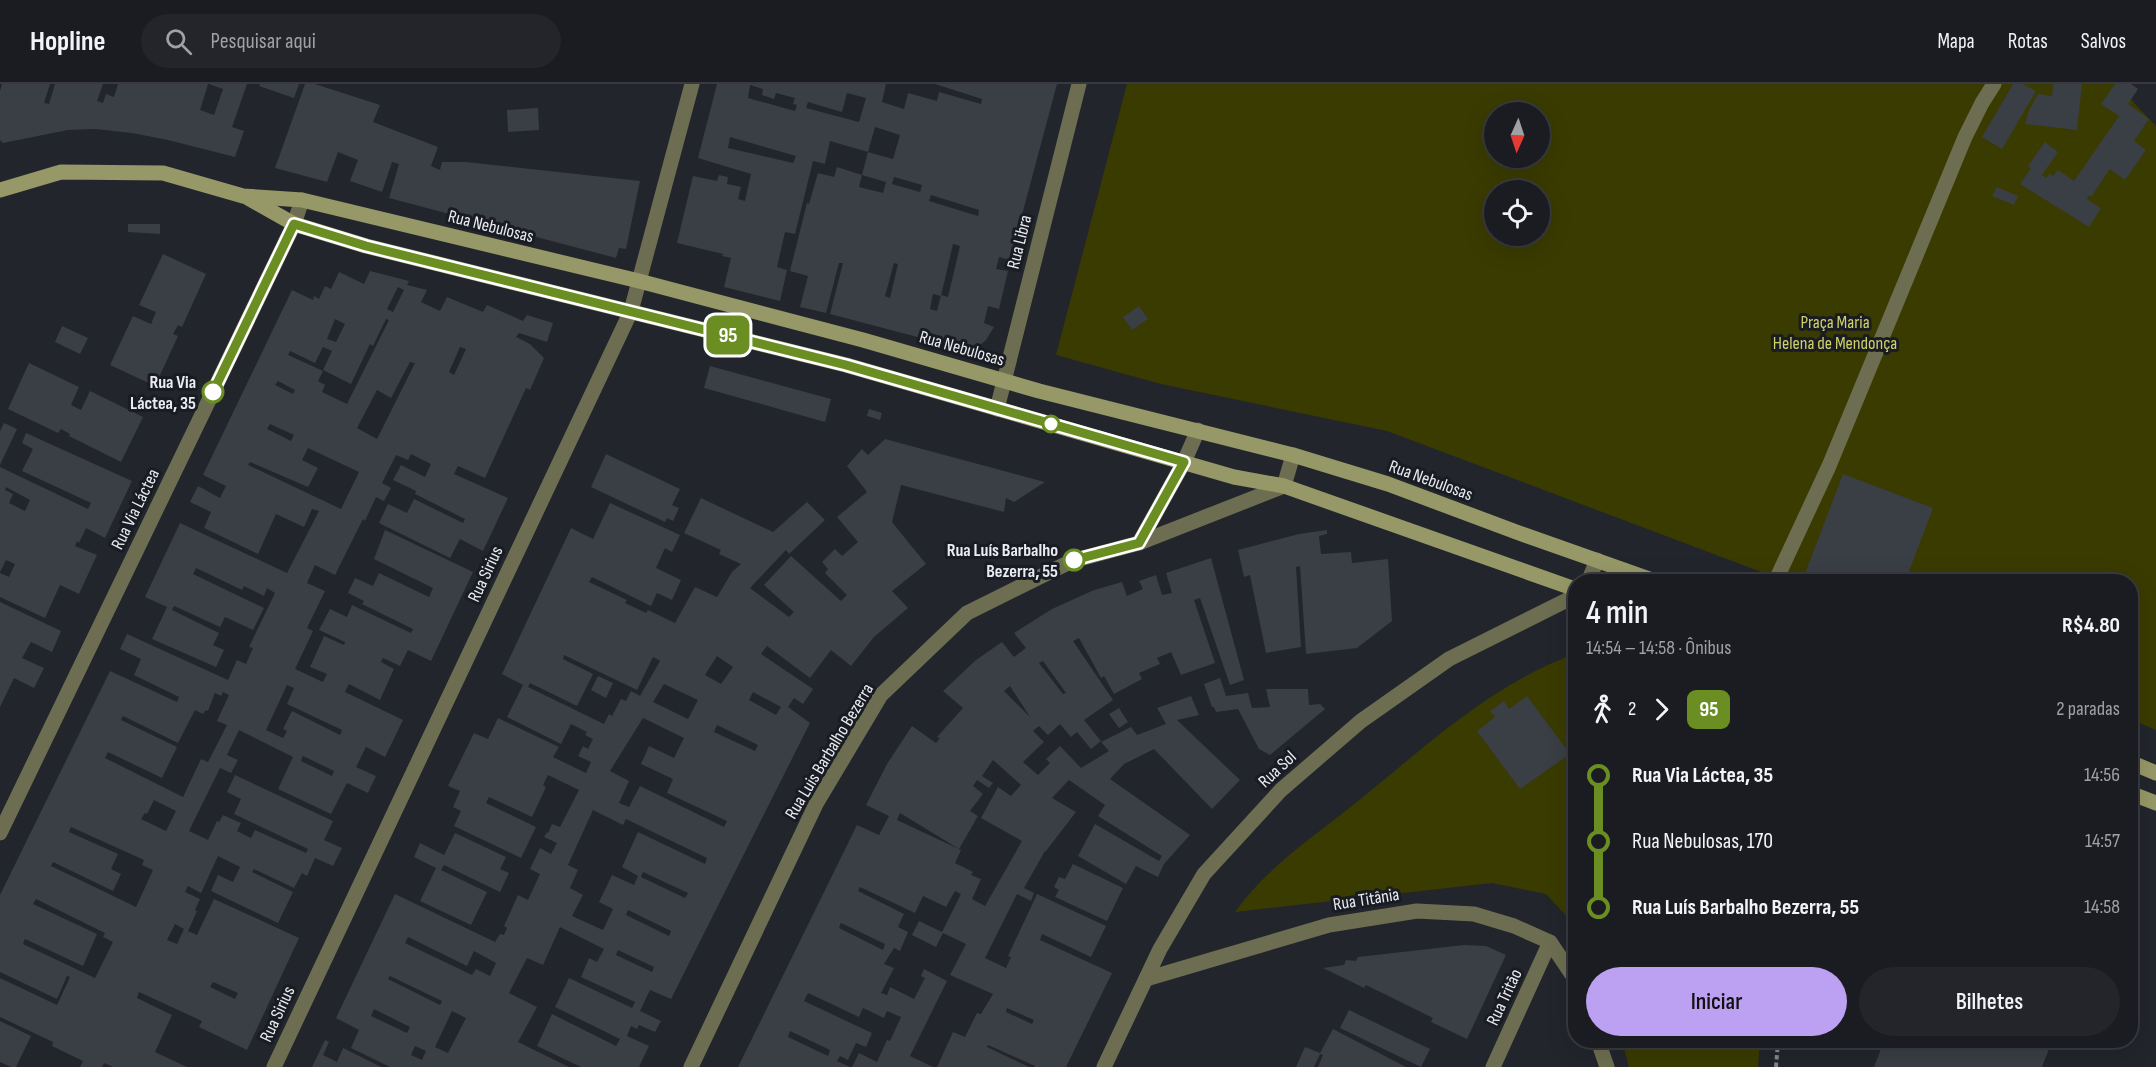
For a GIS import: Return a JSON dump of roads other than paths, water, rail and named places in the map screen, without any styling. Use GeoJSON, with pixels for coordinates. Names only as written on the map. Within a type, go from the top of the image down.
{"type":"FeatureCollection","features":[{"type":"Feature","properties":{"kind":"street","name":"Rua Sirius"},"geometry":{"type":"LineString","coordinates":[[274,1067],[631,311],[692,84]]}},
{"type":"Feature","properties":{"kind":"street","name":"Rua Libra"},"geometry":{"type":"LineString","coordinates":[[997,409],[1079,84]]}},
{"type":"Feature","properties":{"kind":"street"},"geometry":{"type":"LineString","coordinates":[[1779,574],[1828,466],[1965,137],[1994,84]]}},
{"type":"Feature","properties":{"kind":"street","name":"Rua Nebulosas"},"geometry":{"type":"LineString","coordinates":[[0,190],[61,172],[163,172],[243,196],[294,224],[366,246],[846,365],[1234,477],[1284,486],[1568,587]]}},
{"type":"Feature","properties":{"kind":"street","name":"Rua Nebulosas"},"geometry":{"type":"LineString","coordinates":[[243,196],[302,200],[639,281],[1004,380],[1293,455],[1388,484],[1636,574]]}},
{"type":"Feature","properties":{"kind":"street","name":"Rua Via Láctea"},"geometry":{"type":"LineString","coordinates":[[0,833],[294,224],[302,200]]}},
{"type":"Feature","properties":{"kind":"street"},"geometry":{"type":"LineString","coordinates":[[1139,543],[1184,462],[1198,430]]}},
{"type":"Feature","properties":{"kind":"street"},"geometry":{"type":"LineString","coordinates":[[1284,486],[1293,455]]}},
{"type":"Feature","properties":{"kind":"street","name":"Rua Luis Barbalho Bezerra"},"geometry":{"type":"LineString","coordinates":[[691,1067],[816,804],[881,695],[967,613],[1072,561],[1139,543],[1284,486]]}},
{"type":"Feature","properties":{"kind":"street"},"geometry":{"type":"LineString","coordinates":[[1591,574],[1597,560]]}},
{"type":"Feature","properties":{"kind":"street","name":"Rua Sol"},"geometry":{"type":"LineString","coordinates":[[1104,1067],[1160,949],[1204,874],[1281,790],[1361,721],[1449,659],[1568,600]]}},
{"type":"Feature","properties":{"kind":"street"},"geometry":{"type":"LineString","coordinates":[[2138,765],[2156,772]]}},
{"type":"Feature","properties":{"kind":"street"},"geometry":{"type":"LineString","coordinates":[[2138,796],[2156,803]]}},
{"type":"Feature","properties":{"kind":"street","name":"Rua Titânia"},"geometry":{"type":"LineString","coordinates":[[1146,979],[1329,925],[1417,911],[1474,914],[1514,926],[1550,942]]}},
{"type":"Feature","properties":{"kind":"street"},"geometry":{"type":"LineString","coordinates":[[1550,942],[1568,969]]}},
{"type":"Feature","properties":{"kind":"street","name":"Rua Tritão"},"geometry":{"type":"LineString","coordinates":[[1493,1067],[1550,942]]}},
{"type":"Feature","properties":{"kind":"street"},"geometry":{"type":"LineString","coordinates":[[1600,1048],[1607,1067]]}},
{"type":"Feature","properties":{"kind":"place","name":"Rua Via Láctea, 35"},"geometry":{"type":"Point","coordinates":[213,392]}},
{"type":"Feature","properties":{"kind":"place","name":"Rua Luís Barbalho Bezerra, 55"},"geometry":{"type":"Point","coordinates":[1074,560]}},
{"type":"Feature","properties":{"kind":"park label","name":"Praça Maria Helena de Mendonça"},"geometry":{"type":"Point","coordinates":[1835,332]}}]}
